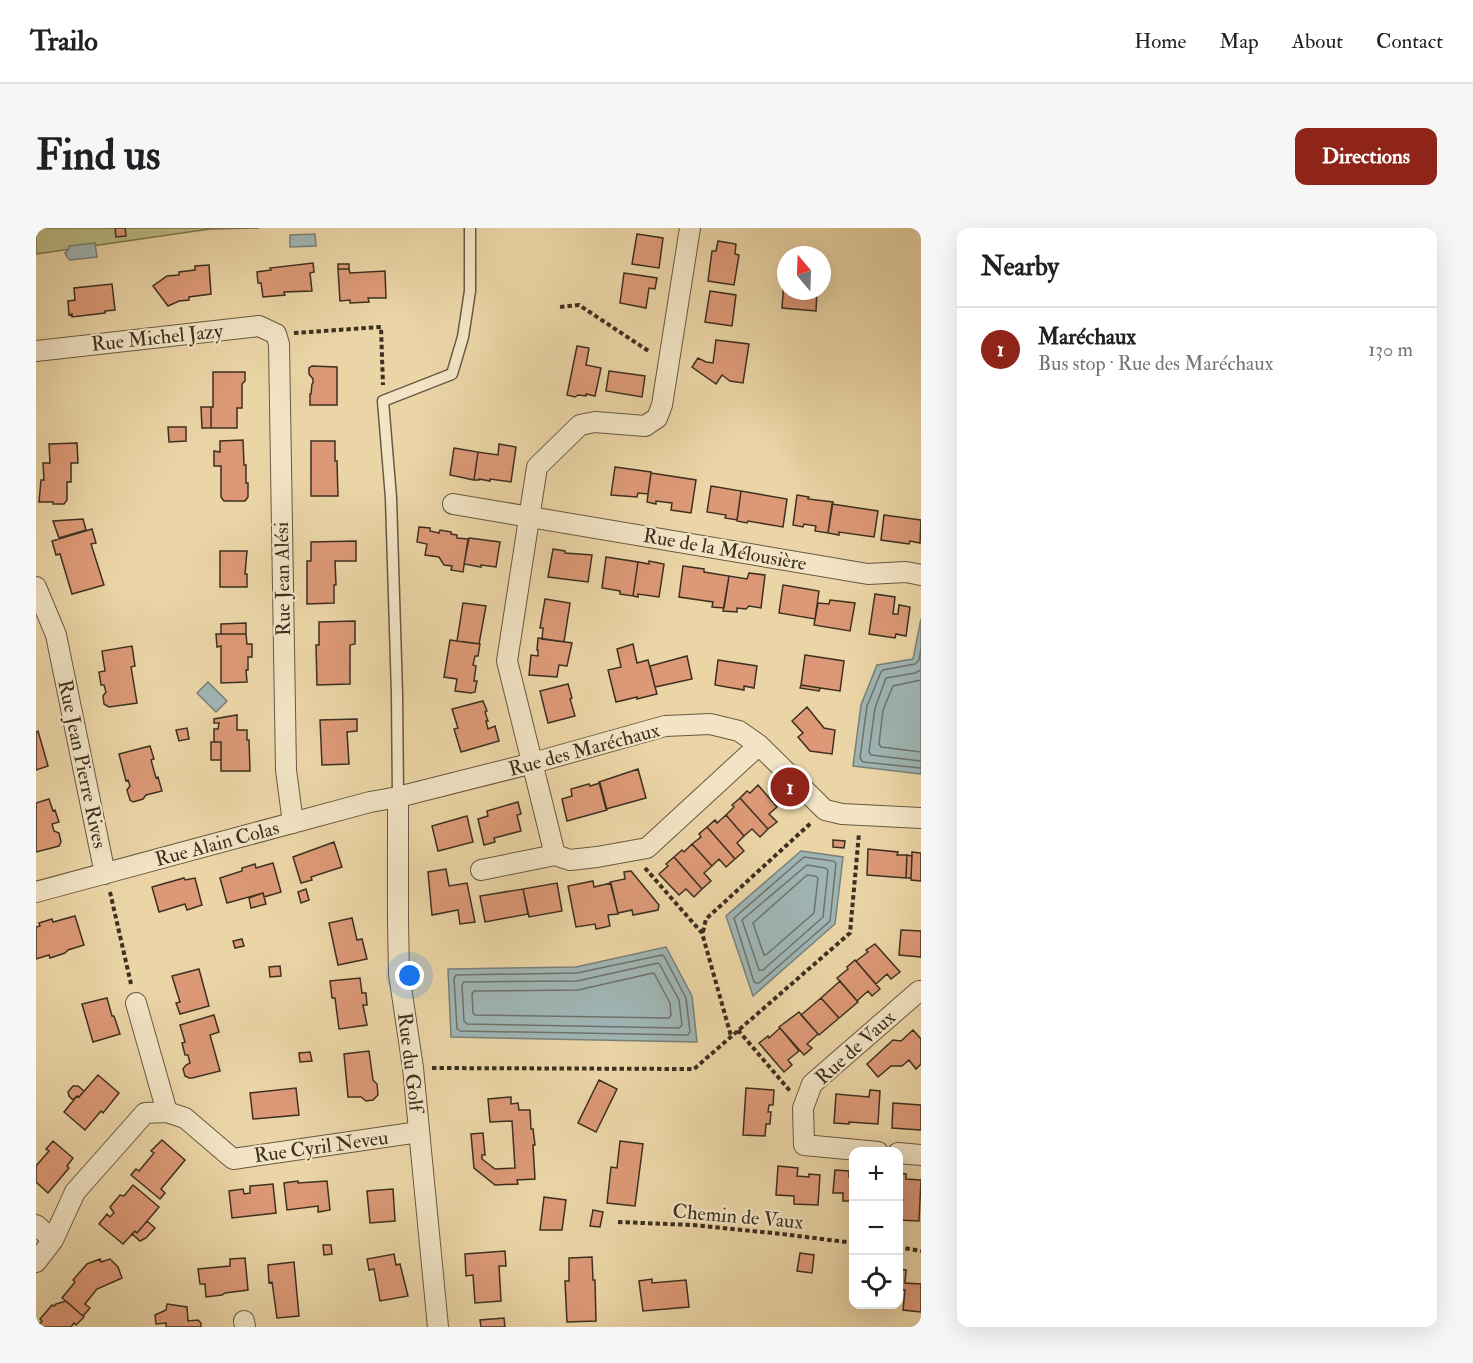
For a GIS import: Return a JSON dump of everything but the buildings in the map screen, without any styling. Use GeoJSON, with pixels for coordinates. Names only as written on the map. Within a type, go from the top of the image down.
{"type":"FeatureCollection","features":[{"type":"Feature","properties":{"kind":"street"},"geometry":{"type":"LineString","coordinates":[[555,855],[507,661],[537,467],[580,425],[595,422],[645,426],[657,418],[662,405],[670,359],[690,228]]}},
{"type":"Feature","properties":{"kind":"street","name":"Rue Michel Jazy"},"geometry":{"type":"LineString","coordinates":[[36,351],[259,326],[276,334]]}},
{"type":"Feature","properties":{"kind":"street","name":"Rue Jean Alési"},"geometry":{"type":"LineString","coordinates":[[276,334],[279,344],[286,770],[293,823]]}},
{"type":"Feature","properties":{"kind":"street","name":"Rue de la Mélousière"},"geometry":{"type":"LineString","coordinates":[[453,504],[868,574],[906,572],[921,575]]}},
{"type":"Feature","properties":{"kind":"street","name":"Rue Jean Pierre Rives"},"geometry":{"type":"LineString","coordinates":[[36,587],[57,635],[105,874]]}},
{"type":"Feature","properties":{"kind":"street","name":"Rue des Maréchaux"},"geometry":{"type":"LineString","coordinates":[[398,797],[533,763],[665,726],[710,724],[739,731],[759,745],[825,810]]}},
{"type":"Feature","properties":{"kind":"street"},"geometry":{"type":"LineString","coordinates":[[481,870],[555,855],[570,860],[647,848],[759,745]]}},
{"type":"Feature","properties":{"kind":"street","name":"Rue Alain Colas"},"geometry":{"type":"LineString","coordinates":[[36,892],[370,802],[398,797]]}},
{"type":"Feature","properties":{"kind":"street","name":"Rue du Golf"},"geometry":{"type":"LineString","coordinates":[[398,797],[399,974],[413,1068],[438,1327]]}},
{"type":"Feature","properties":{"kind":"street"},"geometry":{"type":"LineString","coordinates":[[825,810],[842,814],[921,818]]}},
{"type":"Feature","properties":{"kind":"street","name":"Rue de Vaux"},"geometry":{"type":"LineString","coordinates":[[849,1150],[804,1146],[803,1108],[812,1084],[921,991]]}},
{"type":"Feature","properties":{"kind":"street"},"geometry":{"type":"LineString","coordinates":[[36,1262],[53,1240],[75,1192],[145,1113],[167,1112],[136,1003]]}},
{"type":"Feature","properties":{"kind":"street","name":"Rue Cyril Neveu"},"geometry":{"type":"LineString","coordinates":[[167,1112],[185,1118],[233,1159],[419,1132]]}},
{"type":"Feature","properties":{"kind":"street"},"geometry":{"type":"LineString","coordinates":[[903,1153],[921,1155]]}},
{"type":"Feature","properties":{"kind":"street"},"geometry":{"type":"LineString","coordinates":[[36,1225],[53,1240]]}},
{"type":"Feature","properties":{"kind":"lane"},"geometry":{"type":"LineString","coordinates":[[398,797],[391,498],[383,401],[452,374],[463,337],[470,291],[470,228]]}},
{"type":"Feature","properties":{"kind":"path"},"geometry":{"type":"LineString","coordinates":[[560,307],[579,305],[657,356],[670,359]]}},
{"type":"Feature","properties":{"kind":"path"},"geometry":{"type":"LineString","coordinates":[[276,334],[381,327],[383,401]]}},
{"type":"Feature","properties":{"kind":"path"},"geometry":{"type":"LineString","coordinates":[[702,933],[706,919],[825,810]]}},
{"type":"Feature","properties":{"kind":"path"},"geometry":{"type":"LineString","coordinates":[[413,1068],[694,1069],[850,933],[861,815]]}},
{"type":"Feature","properties":{"kind":"path"},"geometry":{"type":"LineString","coordinates":[[630,851],[702,933],[731,1036]]}},
{"type":"Feature","properties":{"kind":"path"},"geometry":{"type":"LineString","coordinates":[[105,874],[136,1003]]}},
{"type":"Feature","properties":{"kind":"path"},"geometry":{"type":"LineString","coordinates":[[738,1029],[803,1108]]}},
{"type":"Feature","properties":{"kind":"path","name":"Chemin de Vaux"},"geometry":{"type":"LineString","coordinates":[[618,1222],[692,1225],[849,1242]]}},
{"type":"Feature","properties":{"kind":"path"},"geometry":{"type":"LineString","coordinates":[[903,1248],[921,1251]]}},
{"type":"Feature","properties":{"kind":"green space"},"geometry":{"type":"Polygon","coordinates":[[[36,228],[259,228],[210,229],[36,254],[36,228]]]}},
{"type":"Feature","properties":{"kind":"water"},"geometry":{"type":"Polygon","coordinates":[[[315,234],[316,246],[290,247],[290,235],[315,234]]]}},
{"type":"Feature","properties":{"kind":"water"},"geometry":{"type":"Polygon","coordinates":[[[95,243],[97,257],[70,260],[65,253],[69,246],[95,243]]]}},
{"type":"Feature","properties":{"kind":"water"},"geometry":{"type":"Polygon","coordinates":[[[921,619],[921,774],[853,766],[861,705],[877,665],[913,659],[921,619]]]}},
{"type":"Feature","properties":{"kind":"water"},"geometry":{"type":"Polygon","coordinates":[[[208,682],[227,701],[216,712],[197,693],[208,682]]]}},
{"type":"Feature","properties":{"kind":"water"},"geometry":{"type":"Polygon","coordinates":[[[801,851],[843,857],[835,924],[753,996],[726,916],[801,851]]]}},
{"type":"Feature","properties":{"kind":"water"},"geometry":{"type":"Polygon","coordinates":[[[666,947],[692,996],[697,1042],[451,1037],[448,969],[576,967],[666,947]]]}},
{"type":"Feature","properties":{"kind":"place","name":"Maréchaux"},"geometry":{"type":"Point","coordinates":[790,787]}}]}
